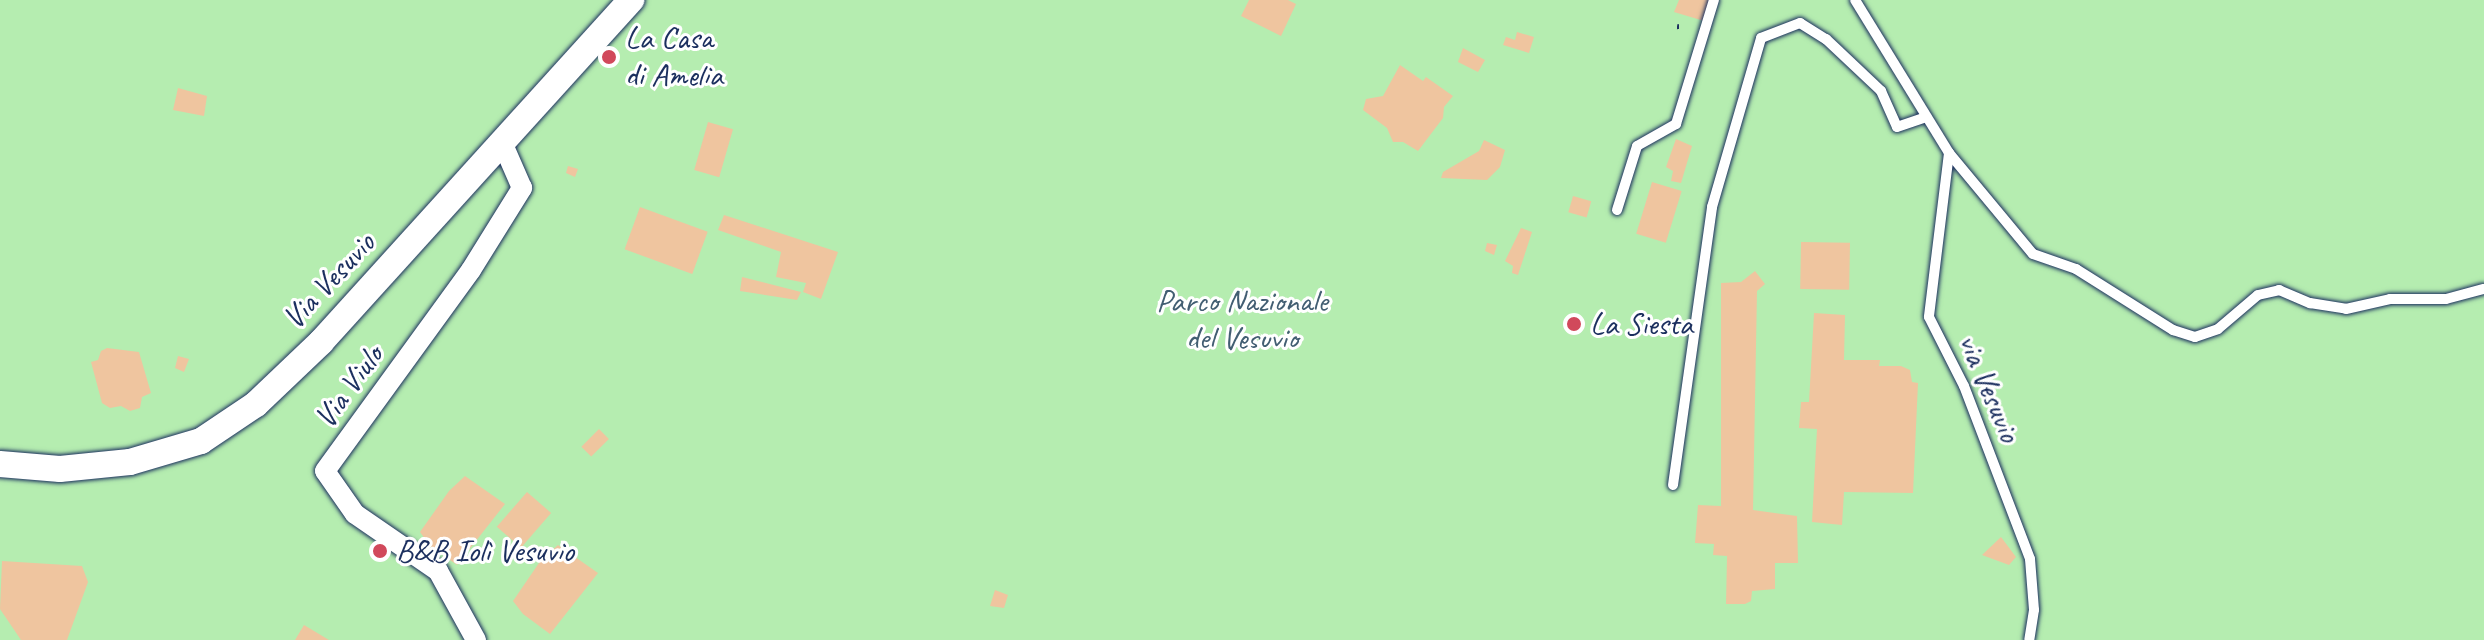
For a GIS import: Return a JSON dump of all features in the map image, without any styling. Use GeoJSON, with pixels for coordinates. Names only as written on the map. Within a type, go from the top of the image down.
{"type":"FeatureCollection","features":[{"type":"Feature","properties":{"kind":"street","name":"Via Vesuvio"},"geometry":{"type":"LineString","coordinates":[[0,464],[60,469],[130,462],[201,441],[256,404],[321,342],[631,0]]}},
{"type":"Feature","properties":{"kind":"street","name":"Via Viulo"},"geometry":{"type":"LineString","coordinates":[[476,640],[438,571],[355,514],[325,471],[471,270],[522,188],[502,142]]}},
{"type":"Feature","properties":{"kind":"lane"},"geometry":{"type":"LineString","coordinates":[[1617,210],[1637,146],[1676,124],[1714,0]]}},
{"type":"Feature","properties":{"kind":"lane"},"geometry":{"type":"LineString","coordinates":[[1855,0],[1949,153],[2033,254],[2076,269],[2173,330],[2195,337],[2218,329],[2258,295],[2279,290],[2310,303],[2346,309],[2390,299],[2446,299],[2484,289]]}},
{"type":"Feature","properties":{"kind":"lane"},"geometry":{"type":"LineString","coordinates":[[1673,485],[1712,207],[1761,38],[1800,23],[1826,39],[1881,91],[1897,127],[1926,117]]}},
{"type":"Feature","properties":{"kind":"lane","name":"via Vesuvio"},"geometry":{"type":"LineString","coordinates":[[1949,153],[1929,317],[1964,386],[2030,559],[2034,610],[2029,640]]}},
{"type":"Feature","properties":{"kind":"green space","name":"Parco Nazionale del Vesuvio"},"geometry":{"type":"Polygon","coordinates":[[[0,0],[2484,0],[2484,640],[0,640],[0,0]]]}},
{"type":"Feature","properties":{"kind":"building"},"geometry":{"type":"Polygon","coordinates":[[[1249,0],[1288,0],[1296,4],[1281,36],[1241,16],[1249,0]]]}},
{"type":"Feature","properties":{"kind":"building"},"geometry":{"type":"Polygon","coordinates":[[[1679,0],[1712,0],[1704,21],[1674,12],[1679,0]]]}},
{"type":"Feature","properties":{"kind":"building"},"geometry":{"type":"Polygon","coordinates":[[[1517,32],[1534,37],[1529,53],[1503,45],[1506,37],[1515,40],[1517,32]]]}},
{"type":"Feature","properties":{"kind":"building"},"geometry":{"type":"Polygon","coordinates":[[[1463,48],[1485,60],[1478,72],[1458,62],[1463,48]]]}},
{"type":"Feature","properties":{"kind":"building"},"geometry":{"type":"Polygon","coordinates":[[[1400,65],[1423,81],[1426,77],[1453,96],[1444,107],[1443,118],[1418,151],[1403,142],[1393,142],[1387,128],[1363,110],[1366,99],[1383,96],[1400,65]]]}},
{"type":"Feature","properties":{"kind":"building"},"geometry":{"type":"Polygon","coordinates":[[[178,88],[207,96],[204,116],[173,110],[178,88]]]}},
{"type":"Feature","properties":{"kind":"building"},"geometry":{"type":"Polygon","coordinates":[[[708,122],[733,129],[719,177],[694,170],[708,122]]]}},
{"type":"Feature","properties":{"kind":"building"},"geometry":{"type":"Polygon","coordinates":[[[1676,139],[1692,146],[1681,183],[1671,181],[1673,171],[1666,167],[1676,139]]]}},
{"type":"Feature","properties":{"kind":"building"},"geometry":{"type":"Polygon","coordinates":[[[1484,140],[1505,150],[1500,167],[1487,180],[1441,178],[1443,172],[1479,151],[1484,140]]]}},
{"type":"Feature","properties":{"kind":"building"},"geometry":{"type":"Polygon","coordinates":[[[568,166],[578,169],[575,177],[566,173],[568,166]]]}},
{"type":"Feature","properties":{"kind":"building"},"geometry":{"type":"Polygon","coordinates":[[[1652,182],[1682,191],[1666,243],[1636,234],[1652,182]]]}},
{"type":"Feature","properties":{"kind":"building"},"geometry":{"type":"Polygon","coordinates":[[[1573,196],[1591,201],[1587,218],[1568,212],[1573,196]]]}},
{"type":"Feature","properties":{"kind":"building"},"geometry":{"type":"Polygon","coordinates":[[[640,207],[708,232],[692,274],[625,249],[640,207]]]}},
{"type":"Feature","properties":{"kind":"building"},"geometry":{"type":"Polygon","coordinates":[[[724,215],[838,252],[821,299],[803,292],[806,283],[776,277],[781,252],[718,230],[724,215]]]}},
{"type":"Feature","properties":{"kind":"building"},"geometry":{"type":"Polygon","coordinates":[[[1521,228],[1532,232],[1518,275],[1512,273],[1513,266],[1505,261],[1521,228]]]}},
{"type":"Feature","properties":{"kind":"building"},"geometry":{"type":"Polygon","coordinates":[[[1801,242],[1850,243],[1849,290],[1800,289],[1801,242]]]}},
{"type":"Feature","properties":{"kind":"building"},"geometry":{"type":"Polygon","coordinates":[[[1487,243],[1497,245],[1494,255],[1485,251],[1487,243]]]}},
{"type":"Feature","properties":{"kind":"building"},"geometry":{"type":"Polygon","coordinates":[[[1755,271],[1765,284],[1757,291],[1753,510],[1797,516],[1798,563],[1775,563],[1775,589],[1752,591],[1751,601],[1745,604],[1726,604],[1727,556],[1713,555],[1714,544],[1695,543],[1698,505],[1721,506],[1721,283],[1741,282],[1755,271]]]}},
{"type":"Feature","properties":{"kind":"building"},"geometry":{"type":"Polygon","coordinates":[[[742,277],[801,292],[797,300],[740,291],[742,277]]]}},
{"type":"Feature","properties":{"kind":"building"},"geometry":{"type":"Polygon","coordinates":[[[1814,313],[1845,315],[1844,360],[1880,360],[1879,366],[1901,366],[1910,370],[1912,382],[1918,383],[1913,493],[1844,492],[1842,525],[1812,522],[1817,429],[1799,428],[1801,402],[1809,402],[1814,313]]]}},
{"type":"Feature","properties":{"kind":"building"},"geometry":{"type":"Polygon","coordinates":[[[107,348],[139,352],[151,393],[142,397],[140,408],[130,411],[121,406],[110,408],[102,403],[91,362],[98,360],[101,351],[107,348]]]}},
{"type":"Feature","properties":{"kind":"building"},"geometry":{"type":"Polygon","coordinates":[[[178,356],[189,359],[184,372],[175,368],[178,356]]]}},
{"type":"Feature","properties":{"kind":"building"},"geometry":{"type":"Polygon","coordinates":[[[599,429],[609,439],[591,457],[581,447],[599,429]]]}},
{"type":"Feature","properties":{"kind":"building"},"geometry":{"type":"Polygon","coordinates":[[[465,476],[505,504],[457,565],[430,546],[420,532],[449,491],[465,476]]]}},
{"type":"Feature","properties":{"kind":"building"},"geometry":{"type":"Polygon","coordinates":[[[527,492],[551,513],[521,548],[497,527],[527,492]]]}},
{"type":"Feature","properties":{"kind":"building"},"geometry":{"type":"Polygon","coordinates":[[[2001,537],[2016,557],[2009,565],[1982,555],[2001,537]]]}},
{"type":"Feature","properties":{"kind":"building"},"geometry":{"type":"Polygon","coordinates":[[[558,545],[598,573],[550,634],[523,614],[513,601],[541,560],[558,545]]]}},
{"type":"Feature","properties":{"kind":"building"},"geometry":{"type":"Polygon","coordinates":[[[2,561],[82,566],[88,582],[67,640],[21,640],[0,609],[2,561]]]}},
{"type":"Feature","properties":{"kind":"building"},"geometry":{"type":"Polygon","coordinates":[[[995,590],[1008,595],[1004,608],[990,606],[995,590]]]}},
{"type":"Feature","properties":{"kind":"building"},"geometry":{"type":"Polygon","coordinates":[[[304,625],[329,640],[295,640],[304,625]]]}},
{"type":"Feature","properties":{"kind":"place","name":"La Casa di Amelia"},"geometry":{"type":"Point","coordinates":[609,57]}},
{"type":"Feature","properties":{"kind":"place","name":"La Siesta"},"geometry":{"type":"Point","coordinates":[1574,324]}},
{"type":"Feature","properties":{"kind":"place","name":"B&B Iolì Vesuvio"},"geometry":{"type":"Point","coordinates":[380,551]}}]}
